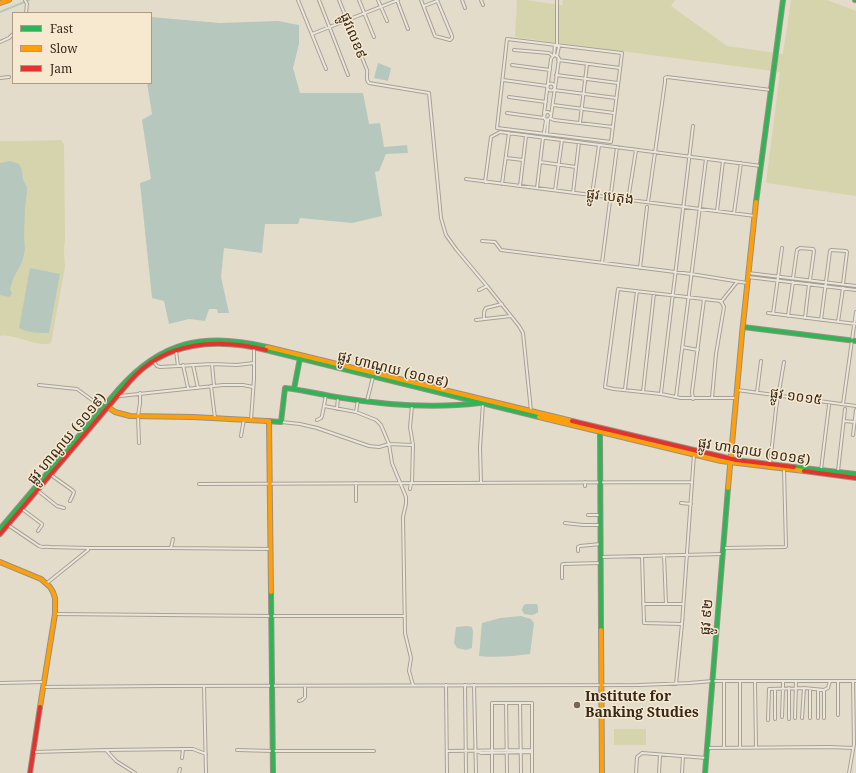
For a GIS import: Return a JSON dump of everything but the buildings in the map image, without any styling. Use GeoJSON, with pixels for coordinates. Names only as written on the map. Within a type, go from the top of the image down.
{"type":"FeatureCollection","features":[{"type":"Feature","properties":{"kind":"main road"},"geometry":{"type":"LineString","coordinates":[[0,3],[8,0]]}},
{"type":"Feature","properties":{"kind":"main road","name":"ផ្លូវ ៩២"},"geometry":{"type":"LineString","coordinates":[[705,773],[730,461],[747,283],[783,0]]}},
{"type":"Feature","properties":{"kind":"main road"},"geometry":{"type":"LineString","coordinates":[[743,327],[854,340]]}},
{"type":"Feature","properties":{"kind":"main road","name":"ផ្លូវ ហាណូយ (១០១៩)"},"geometry":{"type":"LineString","coordinates":[[0,529],[117,394],[153,360],[166,351],[184,344],[215,339],[244,342],[482,402]]}},
{"type":"Feature","properties":{"kind":"main road","name":"ផ្លូវ ហាណូយ (១០១៩)"},"geometry":{"type":"LineString","coordinates":[[153,360],[194,345],[215,343],[233,343],[300,357]]}},
{"type":"Feature","properties":{"kind":"main road"},"geometry":{"type":"LineString","coordinates":[[294,389],[300,357]]}},
{"type":"Feature","properties":{"kind":"main road","name":"ផ្លូវ ហាណូយ (១០១៩)"},"geometry":{"type":"LineString","coordinates":[[353,370],[730,461],[856,474]]}},
{"type":"Feature","properties":{"kind":"main road"},"geometry":{"type":"LineString","coordinates":[[105,408],[130,416],[171,416],[281,422],[285,388],[358,400],[412,406],[435,406],[482,402]]}},
{"type":"Feature","properties":{"kind":"main road"},"geometry":{"type":"LineString","coordinates":[[269,421],[273,773]]}},
{"type":"Feature","properties":{"kind":"main road"},"geometry":{"type":"LineString","coordinates":[[600,430],[602,773]]}},
{"type":"Feature","properties":{"kind":"main road","name":"ផ្លូវ ហាណូយ (១០១៩)"},"geometry":{"type":"LineString","coordinates":[[0,534],[22,509],[36,489],[51,475],[62,459]]}},
{"type":"Feature","properties":{"kind":"main road","name":"ផ្លូវ ហាណូយ (១០១៩)"},"geometry":{"type":"LineString","coordinates":[[730,461],[770,464],[856,478]]}},
{"type":"Feature","properties":{"kind":"main road"},"geometry":{"type":"LineString","coordinates":[[0,562],[41,579],[47,583],[51,588],[56,604],[30,773]]}},
{"type":"Feature","properties":{"kind":"street"},"geometry":{"type":"LineString","coordinates":[[25,0],[27,4],[26,12]]}},
{"type":"Feature","properties":{"kind":"street"},"geometry":{"type":"LineString","coordinates":[[298,0],[326,69]]}},
{"type":"Feature","properties":{"kind":"street"},"geometry":{"type":"LineString","coordinates":[[319,0],[348,75]]}},
{"type":"Feature","properties":{"kind":"street","name":"ផ្លូវលេខ៩"},"geometry":{"type":"LineString","coordinates":[[339,0],[368,73],[367,80],[369,84],[429,93],[441,218],[446,235],[487,286]]}},
{"type":"Feature","properties":{"kind":"street"},"geometry":{"type":"LineString","coordinates":[[359,0],[374,36]]}},
{"type":"Feature","properties":{"kind":"street"},"geometry":{"type":"LineString","coordinates":[[378,0],[387,21]]}},
{"type":"Feature","properties":{"kind":"street"},"geometry":{"type":"LineString","coordinates":[[312,34],[397,0],[408,29]]}},
{"type":"Feature","properties":{"kind":"street"},"geometry":{"type":"LineString","coordinates":[[421,0],[435,36],[450,40],[452,36],[438,0],[424,6]]}},
{"type":"Feature","properties":{"kind":"street"},"geometry":{"type":"LineString","coordinates":[[462,0],[465,8]]}},
{"type":"Feature","properties":{"kind":"street"},"geometry":{"type":"LineString","coordinates":[[481,0],[483,5]]}},
{"type":"Feature","properties":{"kind":"street"},"geometry":{"type":"LineString","coordinates":[[548,118],[553,105],[558,60],[557,0]]}},
{"type":"Feature","properties":{"kind":"street"},"geometry":{"type":"LineString","coordinates":[[0,42],[12,35]]}},
{"type":"Feature","properties":{"kind":"street"},"geometry":{"type":"LineString","coordinates":[[507,39],[622,53],[620,68],[611,142],[497,128],[507,39]]}},
{"type":"Feature","properties":{"kind":"street"},"geometry":{"type":"LineString","coordinates":[[544,114],[551,59],[557,46]]}},
{"type":"Feature","properties":{"kind":"street"},"geometry":{"type":"LineString","coordinates":[[514,50],[549,53],[553,56],[557,56]]}},
{"type":"Feature","properties":{"kind":"street"},"geometry":{"type":"LineString","coordinates":[[558,60],[620,68]]}},
{"type":"Feature","properties":{"kind":"street"},"geometry":{"type":"LineString","coordinates":[[580,123],[588,64]]}},
{"type":"Feature","properties":{"kind":"street"},"geometry":{"type":"LineString","coordinates":[[512,65],[550,70]]}},
{"type":"Feature","properties":{"kind":"street"},"geometry":{"type":"LineString","coordinates":[[556,75],[618,83]]}},
{"type":"Feature","properties":{"kind":"street"},"geometry":{"type":"LineString","coordinates":[[0,78],[9,77]]}},
{"type":"Feature","properties":{"kind":"street"},"geometry":{"type":"LineString","coordinates":[[648,202],[665,78],[667,77],[771,90]]}},
{"type":"Feature","properties":{"kind":"street"},"geometry":{"type":"LineString","coordinates":[[503,80],[548,86],[552,83],[554,84],[555,88]]}},
{"type":"Feature","properties":{"kind":"street"},"geometry":{"type":"LineString","coordinates":[[548,86],[548,89],[550,90],[555,88],[584,94],[616,98]]}},
{"type":"Feature","properties":{"kind":"street"},"geometry":{"type":"LineString","coordinates":[[509,98],[546,102]]}},
{"type":"Feature","properties":{"kind":"street"},"geometry":{"type":"LineString","coordinates":[[553,105],[614,113]]}},
{"type":"Feature","properties":{"kind":"street"},"geometry":{"type":"LineString","coordinates":[[537,188],[544,138],[550,114],[546,112],[544,114]]}},
{"type":"Feature","properties":{"kind":"street"},"geometry":{"type":"LineString","coordinates":[[507,113],[613,127]]}},
{"type":"Feature","properties":{"kind":"street"},"geometry":{"type":"LineString","coordinates":[[544,114],[548,118]]}},
{"type":"Feature","properties":{"kind":"street"},"geometry":{"type":"LineString","coordinates":[[660,394],[693,126]]}},
{"type":"Feature","properties":{"kind":"street"},"geometry":{"type":"LineString","coordinates":[[485,182],[491,137],[500,132],[761,166]]}},
{"type":"Feature","properties":{"kind":"street"},"geometry":{"type":"LineString","coordinates":[[502,184],[509,133]]}},
{"type":"Feature","properties":{"kind":"street"},"geometry":{"type":"LineString","coordinates":[[520,186],[526,135]]}},
{"type":"Feature","properties":{"kind":"street"},"geometry":{"type":"LineString","coordinates":[[555,190],[562,140]]}},
{"type":"Feature","properties":{"kind":"street"},"geometry":{"type":"LineString","coordinates":[[573,193],[580,142]]}},
{"type":"Feature","properties":{"kind":"street"},"geometry":{"type":"LineString","coordinates":[[592,195],[599,145]]}},
{"type":"Feature","properties":{"kind":"street"},"geometry":{"type":"LineString","coordinates":[[602,263],[617,147]]}},
{"type":"Feature","properties":{"kind":"street"},"geometry":{"type":"LineString","coordinates":[[628,200],[636,150]]}},
{"type":"Feature","properties":{"kind":"street"},"geometry":{"type":"LineString","coordinates":[[506,158],[523,160]]}},
{"type":"Feature","properties":{"kind":"street"},"geometry":{"type":"LineString","coordinates":[[676,397],[706,159]]}},
{"type":"Feature","properties":{"kind":"street"},"geometry":{"type":"LineString","coordinates":[[717,211],[723,161]]}},
{"type":"Feature","properties":{"kind":"street"},"geometry":{"type":"LineString","coordinates":[[540,162],[576,167]]}},
{"type":"Feature","properties":{"kind":"street"},"geometry":{"type":"LineString","coordinates":[[734,213],[741,163]]}},
{"type":"Feature","properties":{"kind":"street","name":"ផ្លូវ បេតុង"},"geometry":{"type":"LineString","coordinates":[[466,179],[755,216]]}},
{"type":"Feature","properties":{"kind":"street"},"geometry":{"type":"LineString","coordinates":[[640,268],[647,207]]}},
{"type":"Feature","properties":{"kind":"street"},"geometry":{"type":"LineString","coordinates":[[482,241],[495,242],[501,250],[691,274],[747,283]]}},
{"type":"Feature","properties":{"kind":"street"},"geometry":{"type":"LineString","coordinates":[[773,314],[782,248]]}},
{"type":"Feature","properties":{"kind":"street"},"geometry":{"type":"LineString","coordinates":[[793,278],[797,250],[800,248],[813,249],[810,280]]}},
{"type":"Feature","properties":{"kind":"street"},"geometry":{"type":"LineString","coordinates":[[821,320],[830,251],[834,249],[847,252],[843,284]]}},
{"type":"Feature","properties":{"kind":"street"},"geometry":{"type":"LineString","coordinates":[[748,275],[778,276],[856,286]]}},
{"type":"Feature","properties":{"kind":"street"},"geometry":{"type":"LineString","coordinates":[[748,275],[856,290]]}},
{"type":"Feature","properties":{"kind":"street"},"geometry":{"type":"LineString","coordinates":[[721,302],[738,282]]}},
{"type":"Feature","properties":{"kind":"street"},"geometry":{"type":"LineString","coordinates":[[788,316],[793,282]]}},
{"type":"Feature","properties":{"kind":"street"},"geometry":{"type":"LineString","coordinates":[[805,318],[809,284]]}},
{"type":"Feature","properties":{"kind":"street"},"geometry":{"type":"LineString","coordinates":[[478,290],[487,286],[523,333],[531,413]]}},
{"type":"Feature","properties":{"kind":"street"},"geometry":{"type":"LineString","coordinates":[[838,322],[843,288]]}},
{"type":"Feature","properties":{"kind":"street"},"geometry":{"type":"LineString","coordinates":[[721,302],[618,289],[605,387],[693,399],[736,398]]}},
{"type":"Feature","properties":{"kind":"street"},"geometry":{"type":"LineString","coordinates":[[625,390],[637,291]]}},
{"type":"Feature","properties":{"kind":"street"},"geometry":{"type":"LineString","coordinates":[[643,392],[654,293]]}},
{"type":"Feature","properties":{"kind":"street"},"geometry":{"type":"LineString","coordinates":[[693,399],[692,392],[704,299]]}},
{"type":"Feature","properties":{"kind":"street"},"geometry":{"type":"LineString","coordinates":[[712,398],[716,354],[724,307],[721,302]]}},
{"type":"Feature","properties":{"kind":"street"},"geometry":{"type":"LineString","coordinates":[[484,319],[484,312],[486,308],[502,304]]}},
{"type":"Feature","properties":{"kind":"street"},"geometry":{"type":"LineString","coordinates":[[843,404],[854,340],[856,312]]}},
{"type":"Feature","properties":{"kind":"street"},"geometry":{"type":"LineString","coordinates":[[768,313],[855,324]]}},
{"type":"Feature","properties":{"kind":"street"},"geometry":{"type":"LineString","coordinates":[[476,320],[511,316]]}},
{"type":"Feature","properties":{"kind":"street"},"geometry":{"type":"LineString","coordinates":[[251,420],[254,347]]}},
{"type":"Feature","properties":{"kind":"street"},"geometry":{"type":"LineString","coordinates":[[682,348],[698,350]]}},
{"type":"Feature","properties":{"kind":"street"},"geometry":{"type":"LineString","coordinates":[[176,351],[178,366]]}},
{"type":"Feature","properties":{"kind":"street"},"geometry":{"type":"LineString","coordinates":[[153,360],[157,366],[160,367],[212,364],[254,364]]}},
{"type":"Feature","properties":{"kind":"street"},"geometry":{"type":"LineString","coordinates":[[757,392],[761,361]]}},
{"type":"Feature","properties":{"kind":"street"},"geometry":{"type":"LineString","coordinates":[[770,464],[784,362]]}},
{"type":"Feature","properties":{"kind":"street"},"geometry":{"type":"LineString","coordinates":[[212,364],[215,418]]}},
{"type":"Feature","properties":{"kind":"street"},"geometry":{"type":"LineString","coordinates":[[183,365],[188,388]]}},
{"type":"Feature","properties":{"kind":"street"},"geometry":{"type":"LineString","coordinates":[[193,365],[198,388]]}},
{"type":"Feature","properties":{"kind":"street"},"geometry":{"type":"LineString","coordinates":[[367,401],[373,376]]}},
{"type":"Feature","properties":{"kind":"street"},"geometry":{"type":"LineString","coordinates":[[39,385],[77,389],[105,408]]}},
{"type":"Feature","properties":{"kind":"street"},"geometry":{"type":"LineString","coordinates":[[117,394],[120,396],[213,386],[235,385],[253,387]]}},
{"type":"Feature","properties":{"kind":"street","name":"ផ្លូវ ១០១៥"},"geometry":{"type":"LineString","coordinates":[[737,390],[856,406]]}},
{"type":"Feature","properties":{"kind":"street"},"geometry":{"type":"LineString","coordinates":[[139,443],[138,416],[140,393]]}},
{"type":"Feature","properties":{"kind":"street"},"geometry":{"type":"LineString","coordinates":[[317,420],[321,418],[326,395]]}},
{"type":"Feature","properties":{"kind":"street"},"geometry":{"type":"LineString","coordinates":[[337,409],[338,397]]}},
{"type":"Feature","properties":{"kind":"street"},"geometry":{"type":"LineString","coordinates":[[356,412],[358,400]]}},
{"type":"Feature","properties":{"kind":"street"},"geometry":{"type":"LineString","coordinates":[[481,483],[480,448],[482,402]]}},
{"type":"Feature","properties":{"kind":"street"},"geometry":{"type":"LineString","coordinates":[[821,470],[829,405]]}},
{"type":"Feature","properties":{"kind":"street"},"geometry":{"type":"LineString","coordinates":[[324,406],[356,412],[378,421],[386,434],[392,463],[406,497],[403,517],[405,616],[406,639],[411,658],[409,671],[413,685]]}},
{"type":"Feature","properties":{"kind":"street"},"geometry":{"type":"LineString","coordinates":[[410,489],[413,445],[410,427],[412,406]]}},
{"type":"Feature","properties":{"kind":"street"},"geometry":{"type":"LineString","coordinates":[[838,472],[846,409]]}},
{"type":"Feature","properties":{"kind":"street"},"geometry":{"type":"LineString","coordinates":[[853,435],[856,410]]}},
{"type":"Feature","properties":{"kind":"street"},"geometry":{"type":"LineString","coordinates":[[241,436],[244,419]]}},
{"type":"Feature","properties":{"kind":"street"},"geometry":{"type":"LineString","coordinates":[[844,421],[855,422]]}},
{"type":"Feature","properties":{"kind":"street"},"geometry":{"type":"LineString","coordinates":[[281,422],[317,428],[369,446],[379,447],[389,444],[413,445]]}},
{"type":"Feature","properties":{"kind":"street"},"geometry":{"type":"LineString","coordinates":[[676,684],[682,624],[694,453]]}},
{"type":"Feature","properties":{"kind":"street"},"geometry":{"type":"LineString","coordinates":[[723,548],[786,546],[784,467]]}},
{"type":"Feature","properties":{"kind":"street"},"geometry":{"type":"LineString","coordinates":[[51,475],[74,492],[70,501]]}},
{"type":"Feature","properties":{"kind":"street"},"geometry":{"type":"LineString","coordinates":[[199,484],[692,482]]}},
{"type":"Feature","properties":{"kind":"street"},"geometry":{"type":"LineString","coordinates":[[356,483],[356,501]]}},
{"type":"Feature","properties":{"kind":"street"},"geometry":{"type":"LineString","coordinates":[[36,489],[57,506],[64,508]]}},
{"type":"Feature","properties":{"kind":"street"},"geometry":{"type":"LineString","coordinates":[[681,502],[691,504]]}},
{"type":"Feature","properties":{"kind":"street"},"geometry":{"type":"LineString","coordinates":[[22,509],[41,523],[42,525],[38,531]]}},
{"type":"Feature","properties":{"kind":"street"},"geometry":{"type":"LineString","coordinates":[[588,515],[601,515]]}},
{"type":"Feature","properties":{"kind":"street"},"geometry":{"type":"LineString","coordinates":[[565,524],[601,525]]}},
{"type":"Feature","properties":{"kind":"street"},"geometry":{"type":"LineString","coordinates":[[8,525],[42,548],[48,546],[88,548],[271,549]]}},
{"type":"Feature","properties":{"kind":"street"},"geometry":{"type":"LineString","coordinates":[[171,548],[173,539]]}},
{"type":"Feature","properties":{"kind":"street"},"geometry":{"type":"LineString","coordinates":[[578,551],[578,547],[580,546],[601,544]]}},
{"type":"Feature","properties":{"kind":"street"},"geometry":{"type":"LineString","coordinates":[[47,583],[88,550],[88,548]]}},
{"type":"Feature","properties":{"kind":"street"},"geometry":{"type":"LineString","coordinates":[[601,557],[723,554]]}},
{"type":"Feature","properties":{"kind":"street"},"geometry":{"type":"LineString","coordinates":[[664,555],[666,604]]}},
{"type":"Feature","properties":{"kind":"street"},"geometry":{"type":"LineString","coordinates":[[642,556],[644,623],[682,624]]}},
{"type":"Feature","properties":{"kind":"street"},"geometry":{"type":"LineString","coordinates":[[562,578],[562,564],[601,563]]}},
{"type":"Feature","properties":{"kind":"street"},"geometry":{"type":"LineString","coordinates":[[643,604],[683,604]]}},
{"type":"Feature","properties":{"kind":"street"},"geometry":{"type":"LineString","coordinates":[[55,614],[405,616]]}},
{"type":"Feature","properties":{"kind":"street"},"geometry":{"type":"LineString","coordinates":[[0,683],[44,685],[305,686],[639,685],[713,681],[855,682],[853,748],[849,773]]}},
{"type":"Feature","properties":{"kind":"street"},"geometry":{"type":"LineString","coordinates":[[724,682],[724,748]]}},
{"type":"Feature","properties":{"kind":"street"},"geometry":{"type":"LineString","coordinates":[[740,682],[740,747]]}},
{"type":"Feature","properties":{"kind":"street"},"geometry":{"type":"LineString","coordinates":[[755,682],[756,747]]}},
{"type":"Feature","properties":{"kind":"street"},"geometry":{"type":"LineString","coordinates":[[782,682],[782,717]]}},
{"type":"Feature","properties":{"kind":"street"},"geometry":{"type":"LineString","coordinates":[[795,718],[796,682]]}},
{"type":"Feature","properties":{"kind":"street"},"geometry":{"type":"LineString","coordinates":[[768,720],[769,689],[810,688],[824,690],[828,688],[830,682]]}},
{"type":"Feature","properties":{"kind":"street"},"geometry":{"type":"LineString","coordinates":[[838,682],[838,715]]}},
{"type":"Feature","properties":{"kind":"street"},"geometry":{"type":"LineString","coordinates":[[446,685],[447,773]]}},
{"type":"Feature","properties":{"kind":"street"},"geometry":{"type":"LineString","coordinates":[[465,685],[466,773]]}},
{"type":"Feature","properties":{"kind":"street"},"geometry":{"type":"LineString","coordinates":[[474,685],[476,773]]}},
{"type":"Feature","properties":{"kind":"street"},"geometry":{"type":"LineString","coordinates":[[204,686],[206,773]]}},
{"type":"Feature","properties":{"kind":"street"},"geometry":{"type":"LineString","coordinates":[[300,701],[305,697],[305,686]]}},
{"type":"Feature","properties":{"kind":"street"},"geometry":{"type":"LineString","coordinates":[[789,688],[789,719]]}},
{"type":"Feature","properties":{"kind":"street"},"geometry":{"type":"LineString","coordinates":[[802,718],[804,688]]}},
{"type":"Feature","properties":{"kind":"street"},"geometry":{"type":"LineString","coordinates":[[810,688],[810,718]]}},
{"type":"Feature","properties":{"kind":"street"},"geometry":{"type":"LineString","coordinates":[[775,689],[775,719]]}},
{"type":"Feature","properties":{"kind":"street"},"geometry":{"type":"LineString","coordinates":[[818,690],[818,718]]}},
{"type":"Feature","properties":{"kind":"street"},"geometry":{"type":"LineString","coordinates":[[824,690],[824,718]]}},
{"type":"Feature","properties":{"kind":"street"},"geometry":{"type":"LineString","coordinates":[[492,773],[492,703],[532,703],[532,773]]}},
{"type":"Feature","properties":{"kind":"street"},"geometry":{"type":"LineString","coordinates":[[506,703],[507,773]]}},
{"type":"Feature","properties":{"kind":"street"},"geometry":{"type":"LineString","coordinates":[[520,703],[521,773]]}},
{"type":"Feature","properties":{"kind":"street"},"geometry":{"type":"LineString","coordinates":[[707,748],[853,748]]}},
{"type":"Feature","properties":{"kind":"street"},"geometry":{"type":"LineString","coordinates":[[182,749],[182,758]]}},
{"type":"Feature","properties":{"kind":"street"},"geometry":{"type":"LineString","coordinates":[[34,752],[193,749],[206,754]]}},
{"type":"Feature","properties":{"kind":"street"},"geometry":{"type":"LineString","coordinates":[[106,750],[116,761],[135,773]]}},
{"type":"Feature","properties":{"kind":"street"},"geometry":{"type":"LineString","coordinates":[[237,750],[374,751]]}},
{"type":"Feature","properties":{"kind":"street"},"geometry":{"type":"LineString","coordinates":[[447,751],[532,751]]}},
{"type":"Feature","properties":{"kind":"street"},"geometry":{"type":"LineString","coordinates":[[636,773],[637,757],[642,753],[706,758]]}},
{"type":"Feature","properties":{"kind":"street"},"geometry":{"type":"LineString","coordinates":[[659,773],[660,755]]}},
{"type":"Feature","properties":{"kind":"street"},"geometry":{"type":"LineString","coordinates":[[682,773],[683,756]]}},
{"type":"Feature","properties":{"kind":"street"},"geometry":{"type":"LineString","coordinates":[[179,773],[180,769]]}},
{"type":"Feature","properties":{"kind":"green space"},"geometry":{"type":"Polygon","coordinates":[[[517,0],[562,5],[563,0],[675,0],[671,6],[727,46],[783,54],[791,0],[827,0],[856,11],[856,196],[766,183],[780,72],[515,37],[517,0]]]}},
{"type":"Feature","properties":{"kind":"green space"},"geometry":{"type":"Polygon","coordinates":[[[61,140],[64,144],[65,267],[51,343],[40,344],[12,337],[0,336],[0,141],[61,140]]]}},
{"type":"Feature","properties":{"kind":"green space"},"geometry":{"type":"Polygon","coordinates":[[[614,729],[646,729],[646,745],[614,745],[614,729]]]}},
{"type":"Feature","properties":{"kind":"shaded area"},"geometry":{"type":"Polygon","coordinates":[[[152,17],[220,23],[278,21],[299,25],[299,44],[293,68],[300,93],[363,93],[369,124],[380,123],[384,147],[407,145],[408,153],[386,154],[379,171],[375,172],[382,216],[352,223],[300,218],[298,224],[265,224],[262,253],[224,248],[221,277],[229,313],[218,313],[217,309],[209,309],[205,321],[189,319],[169,324],[164,301],[152,298],[140,183],[151,179],[142,120],[152,114],[147,84],[152,84],[152,17]]]}},
{"type":"Feature","properties":{"kind":"shaded area"},"geometry":{"type":"Polygon","coordinates":[[[378,63],[391,68],[388,81],[374,78],[378,63]]]}},
{"type":"Feature","properties":{"kind":"shaded area"},"geometry":{"type":"Polygon","coordinates":[[[10,161],[19,164],[22,170],[23,180],[27,187],[27,192],[24,236],[25,250],[22,262],[13,279],[10,289],[12,294],[9,297],[0,295],[0,163],[10,161]]]}},
{"type":"Feature","properties":{"kind":"shaded area"},"geometry":{"type":"Polygon","coordinates":[[[30,268],[60,274],[49,333],[30,332],[19,328],[30,268]]]}},
{"type":"Feature","properties":{"kind":"shaded area"},"geometry":{"type":"Polygon","coordinates":[[[526,604],[537,604],[538,612],[533,615],[524,614],[522,610],[523,606],[526,604]]]}},
{"type":"Feature","properties":{"kind":"shaded area"},"geometry":{"type":"Polygon","coordinates":[[[521,616],[531,619],[534,623],[530,654],[498,657],[479,656],[482,623],[500,618],[521,616]]]}},
{"type":"Feature","properties":{"kind":"shaded area"},"geometry":{"type":"Polygon","coordinates":[[[456,627],[472,627],[472,648],[466,650],[457,648],[454,643],[456,627]]]}},
{"type":"Feature","properties":{"kind":"waterway"},"geometry":{"type":"LineString","coordinates":[[0,12],[29,0]]}},
{"type":"Feature","properties":{"kind":"waterway"},"geometry":{"type":"LineString","coordinates":[[599,688],[600,773]]}},
{"type":"Feature","properties":{"kind":"traffic: fast"},"geometry":{"type":"LineString","coordinates":[[756,202],[783,0]]}},
{"type":"Feature","properties":{"kind":"traffic: fast"},"geometry":{"type":"LineString","coordinates":[[743,327],[856,341]]}},
{"type":"Feature","properties":{"kind":"traffic: fast"},"geometry":{"type":"LineString","coordinates":[[0,529],[118,390],[134,373],[151,360],[167,351],[185,344],[204,341],[223,340],[267,347]]}},
{"type":"Feature","properties":{"kind":"traffic: fast"},"geometry":{"type":"LineString","coordinates":[[266,350],[539,417]]}},
{"type":"Feature","properties":{"kind":"traffic: fast"},"geometry":{"type":"LineString","coordinates":[[294,389],[300,358]]}},
{"type":"Feature","properties":{"kind":"traffic: fast"},"geometry":{"type":"LineString","coordinates":[[267,421],[281,422],[285,388],[354,400],[390,404],[444,406],[480,403]]}},
{"type":"Feature","properties":{"kind":"traffic: fast"},"geometry":{"type":"LineString","coordinates":[[600,431],[601,630]]}},
{"type":"Feature","properties":{"kind":"traffic: fast"},"geometry":{"type":"LineString","coordinates":[[794,467],[856,474]]}},
{"type":"Feature","properties":{"kind":"traffic: fast"},"geometry":{"type":"LineString","coordinates":[[705,773],[728,488]]}},
{"type":"Feature","properties":{"kind":"traffic: fast"},"geometry":{"type":"LineString","coordinates":[[271,592],[273,773]]}},
{"type":"Feature","properties":{"kind":"traffic: slow"},"geometry":{"type":"LineString","coordinates":[[0,3],[9,0]]}},
{"type":"Feature","properties":{"kind":"traffic: slow"},"geometry":{"type":"LineString","coordinates":[[728,488],[756,202]]}},
{"type":"Feature","properties":{"kind":"traffic: slow"},"geometry":{"type":"LineString","coordinates":[[267,347],[572,421]]}},
{"type":"Feature","properties":{"kind":"traffic: slow"},"geometry":{"type":"LineString","coordinates":[[108,407],[115,412],[130,416],[193,417],[267,421]]}},
{"type":"Feature","properties":{"kind":"traffic: slow"},"geometry":{"type":"LineString","coordinates":[[539,417],[721,461],[804,471]]}},
{"type":"Feature","properties":{"kind":"traffic: slow"},"geometry":{"type":"LineString","coordinates":[[269,421],[271,592]]}},
{"type":"Feature","properties":{"kind":"traffic: slow"},"geometry":{"type":"LineString","coordinates":[[0,562],[41,579],[50,587],[55,598],[55,614],[40,707]]}},
{"type":"Feature","properties":{"kind":"traffic: slow"},"geometry":{"type":"LineString","coordinates":[[601,630],[602,773]]}},
{"type":"Feature","properties":{"kind":"traffic: jam"},"geometry":{"type":"LineString","coordinates":[[0,534],[130,381],[144,368],[175,350],[193,346],[229,344],[266,350]]}},
{"type":"Feature","properties":{"kind":"traffic: jam"},"geometry":{"type":"LineString","coordinates":[[572,421],[736,460],[794,467]]}},
{"type":"Feature","properties":{"kind":"traffic: jam"},"geometry":{"type":"LineString","coordinates":[[804,471],[856,478]]}},
{"type":"Feature","properties":{"kind":"traffic: jam"},"geometry":{"type":"LineString","coordinates":[[30,773],[40,707]]}},
{"type":"Feature","properties":{"kind":"place","name":"Institute for Banking Studies"},"geometry":{"type":"Point","coordinates":[577,705]}}]}
